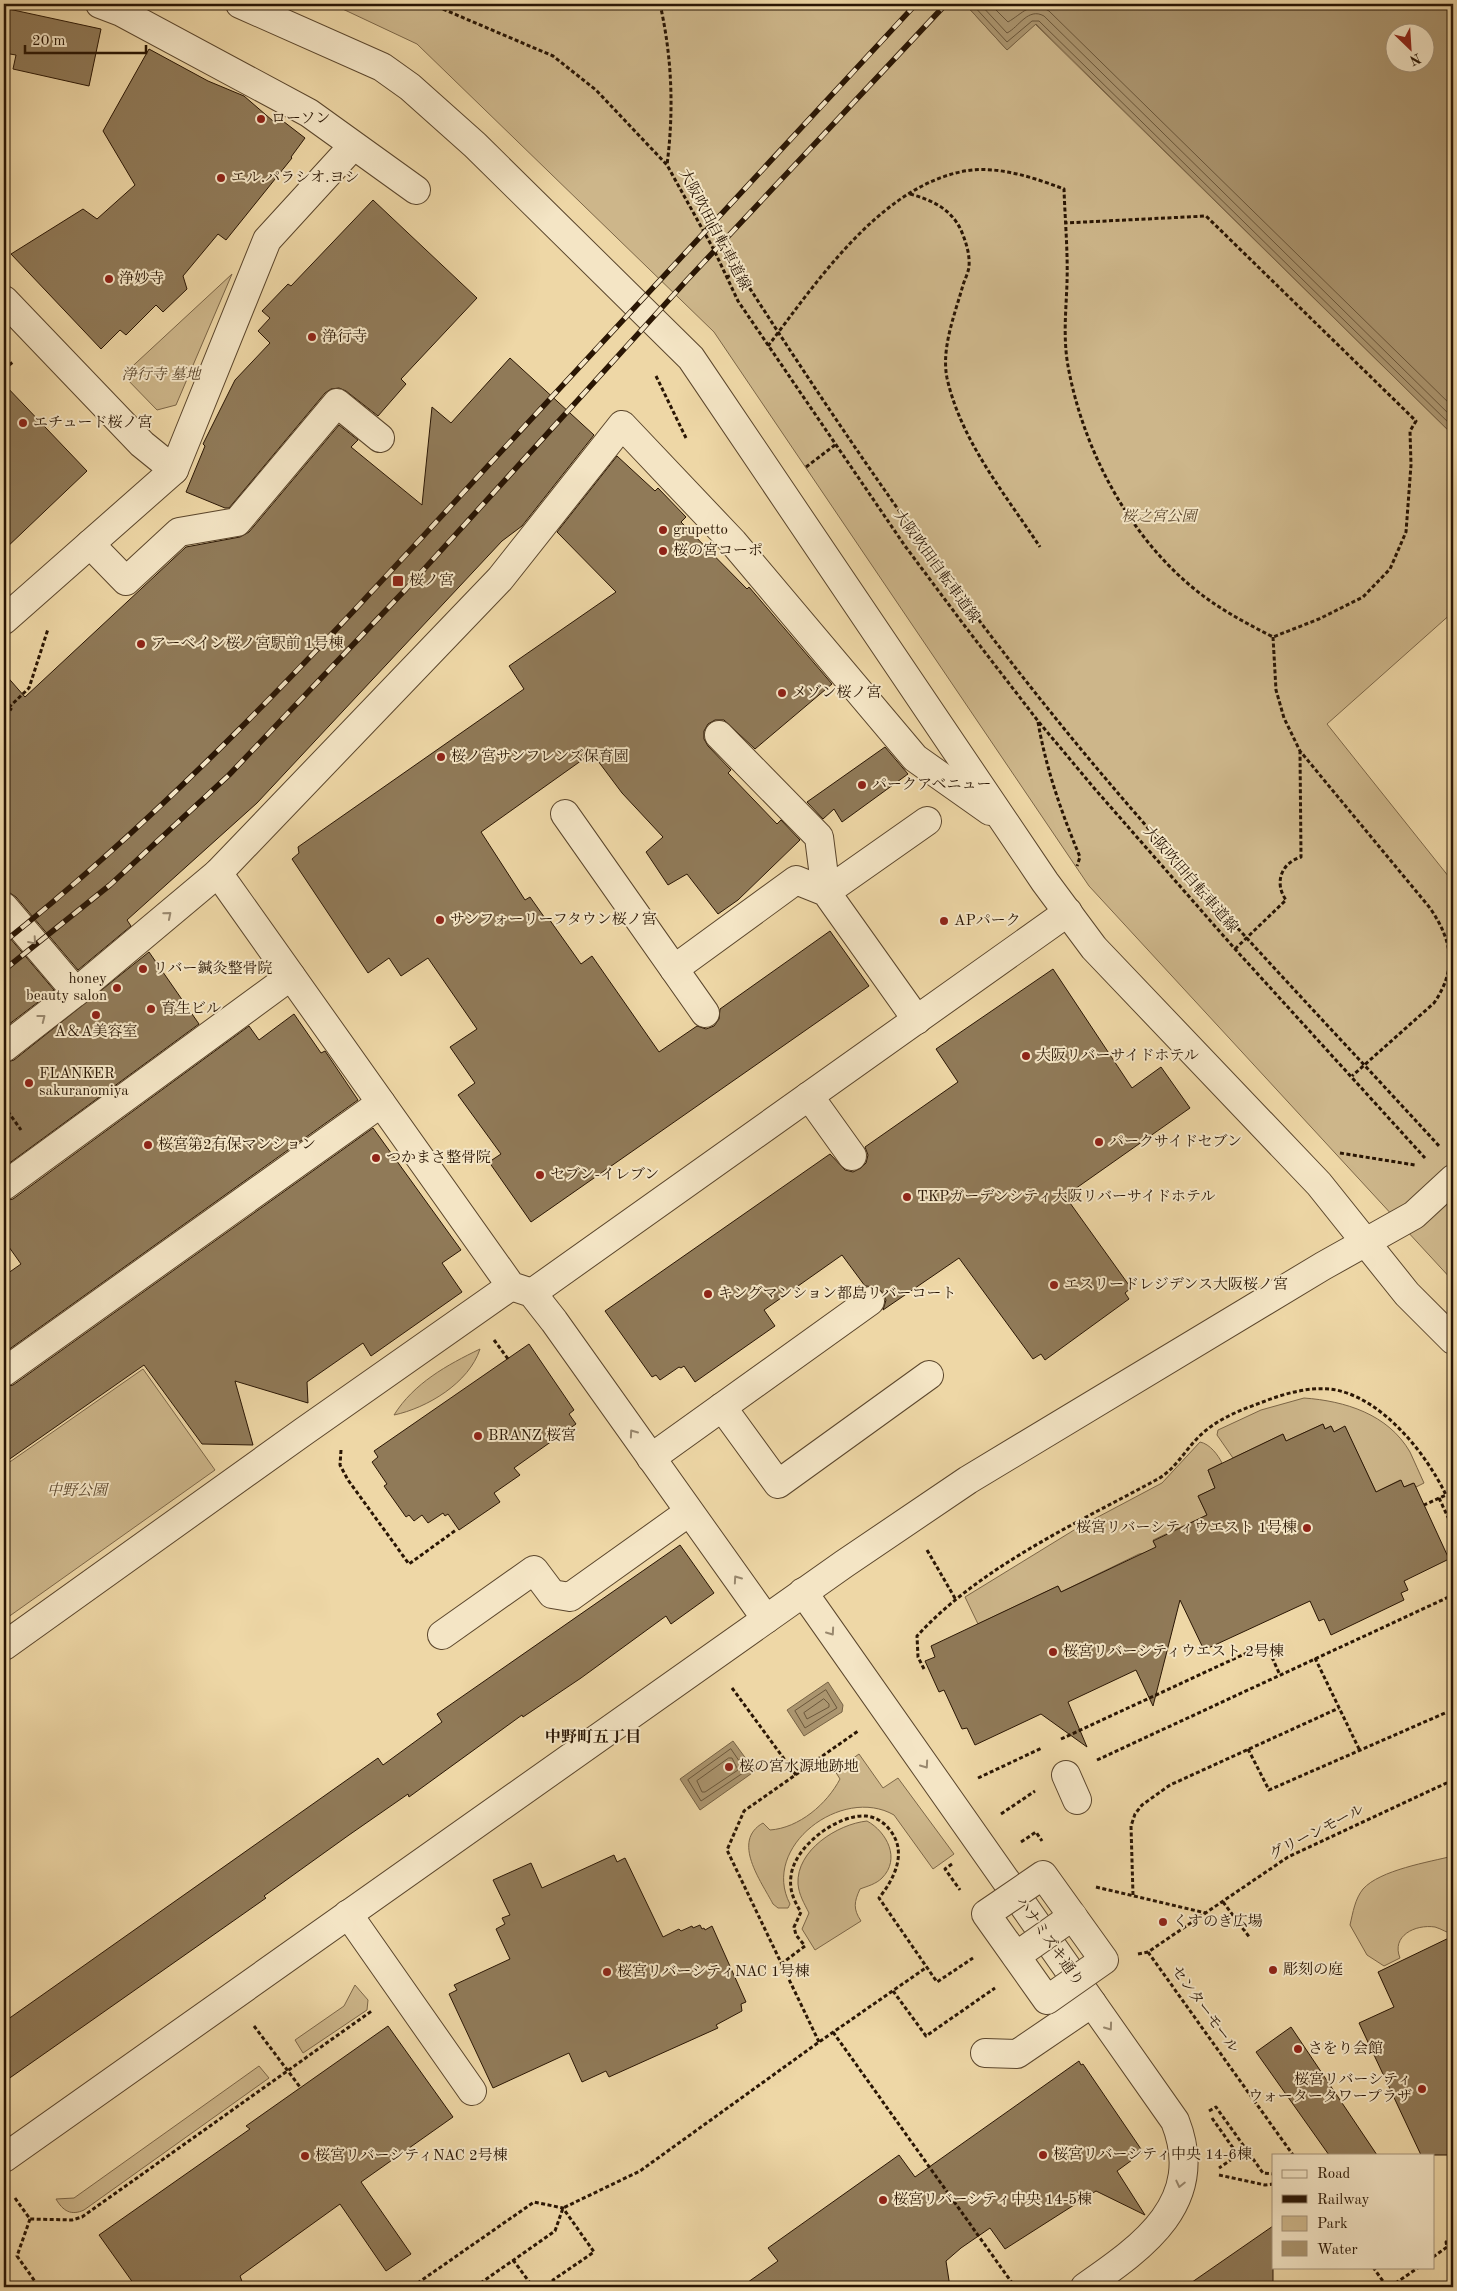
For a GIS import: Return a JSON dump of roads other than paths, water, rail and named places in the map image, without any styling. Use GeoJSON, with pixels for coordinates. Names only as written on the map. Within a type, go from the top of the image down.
{"type":"FeatureCollection","features":[{"type":"Feature","properties":{"kind":"street"},"geometry":{"type":"LineString","coordinates":[[100,4],[121,12],[309,113],[416,190]]}},
{"type":"Feature","properties":{"kind":"street"},"geometry":{"type":"LineString","coordinates":[[240,4],[382,67],[410,87],[475,145],[691,358],[1004,820],[1094,948],[1319,1184],[1407,1294],[1453,1340]]}},
{"type":"Feature","properties":{"kind":"street"},"geometry":{"type":"LineString","coordinates":[[4,620],[174,470],[267,240],[353,146]]}},
{"type":"Feature","properties":{"kind":"street"},"geometry":{"type":"LineString","coordinates":[[4,300],[142,444],[174,470]]}},
{"type":"Feature","properties":{"kind":"street"},"geometry":{"type":"LineString","coordinates":[[90,544],[126,581],[179,532],[237,522],[336,404],[380,438]]}},
{"type":"Feature","properties":{"kind":"street"},"geometry":{"type":"LineString","coordinates":[[4,1048],[76,992],[218,873],[500,579],[559,523],[622,425],[733,542],[915,758],[1004,820]]}},
{"type":"Feature","properties":{"kind":"street"},"geometry":{"type":"LineString","coordinates":[[719,735],[819,837],[826,892],[917,1020]]}},
{"type":"Feature","properties":{"kind":"street"},"geometry":{"type":"LineString","coordinates":[[565,814],[705,1014]]}},
{"type":"Feature","properties":{"kind":"street"},"geometry":{"type":"LineString","coordinates":[[826,892],[927,822]]}},
{"type":"Feature","properties":{"kind":"street"},"geometry":{"type":"LineString","coordinates":[[218,873],[381,1104],[651,1458],[766,1619]]}},
{"type":"Feature","properties":{"kind":"street"},"geometry":{"type":"LineString","coordinates":[[674,968],[796,880],[826,892]]}},
{"type":"Feature","properties":{"kind":"street"},"geometry":{"type":"LineString","coordinates":[[4,907],[76,992]]}},
{"type":"Feature","properties":{"kind":"street"},"geometry":{"type":"LineString","coordinates":[[4,1646],[303,1432],[522,1290],[810,1096],[1068,912]]}},
{"type":"Feature","properties":{"kind":"street"},"geometry":{"type":"LineString","coordinates":[[4,1186],[291,976]]}},
{"type":"Feature","properties":{"kind":"street"},"geometry":{"type":"LineString","coordinates":[[810,1096],[852,1156]]}},
{"type":"Feature","properties":{"kind":"street"},"geometry":{"type":"LineString","coordinates":[[4,1372],[381,1104]]}},
{"type":"Feature","properties":{"kind":"street"},"geometry":{"type":"LineString","coordinates":[[4,2158],[803,1592],[968,1480],[1314,1271],[1414,1215],[1453,1179]]}},
{"type":"Feature","properties":{"kind":"street"},"geometry":{"type":"LineString","coordinates":[[651,1458],[870,1301]]}},
{"type":"Feature","properties":{"kind":"street"},"geometry":{"type":"LineString","coordinates":[[722,1407],[778,1484],[929,1375]]}},
{"type":"Feature","properties":{"kind":"street"},"geometry":{"type":"LineString","coordinates":[[442,1635],[534,1570],[552,1594],[570,1597],[689,1512]]}},
{"type":"Feature","properties":{"kind":"street","name":"ハナミズキ通り"},"geometry":{"type":"LineString","coordinates":[[803,1592],[1175,2121],[1182,2138],[1184,2157],[1182,2178],[1176,2203],[1160,2227],[1125,2259],[1085,2287]]}},
{"type":"Feature","properties":{"kind":"street"},"geometry":{"type":"LineString","coordinates":[[1066,1775],[1077,1800]]}},
{"type":"Feature","properties":{"kind":"street"},"geometry":{"type":"LineString","coordinates":[[1043,1874],[1073,1916],[1104,1960],[1047,2000],[984,1916],[1043,1874]]}},
{"type":"Feature","properties":{"kind":"street"},"geometry":{"type":"LineString","coordinates":[[348,1914],[472,2091]]}},
{"type":"Feature","properties":{"kind":"street"},"geometry":{"type":"LineString","coordinates":[[1020,1962],[1073,1916]]}},
{"type":"Feature","properties":{"kind":"street"},"geometry":{"type":"LineString","coordinates":[[985,2054],[1017,2054],[1092,2003]]}},
{"type":"Feature","properties":{"kind":"water"},"geometry":{"type":"Polygon","coordinates":[[[965,4],[1453,4],[1453,435],[1036,24],[1007,50],[965,4]]]}},
{"type":"Feature","properties":{"kind":"water"},"geometry":{"type":"Polygon","coordinates":[[[828,1682],[843,1705],[842,1712],[804,1736],[787,1710],[828,1682]]]}},
{"type":"Feature","properties":{"kind":"water"},"geometry":{"type":"Polygon","coordinates":[[[733,1741],[755,1771],[700,1810],[680,1779],[733,1741]]]}},
{"type":"Feature","properties":{"kind":"railway"},"geometry":{"type":"LineString","coordinates":[[4,942],[129,835],[248,721],[361,603],[916,4]]}},
{"type":"Feature","properties":{"kind":"railway"},"geometry":{"type":"LineString","coordinates":[[4,970],[110,885],[229,775],[406,589],[687,280],[946,4]]}},
{"type":"Feature","properties":{"kind":"place","name":"ローソン"},"geometry":{"type":"Point","coordinates":[261,119]}},
{"type":"Feature","properties":{"kind":"place","name":"エル.パラシオ.ヨシ"},"geometry":{"type":"Point","coordinates":[221,178]}},
{"type":"Feature","properties":{"kind":"place","name":"浄妙寺"},"geometry":{"type":"Point","coordinates":[109,279]}},
{"type":"Feature","properties":{"kind":"place","name":"浄行寺"},"geometry":{"type":"Point","coordinates":[312,337]}},
{"type":"Feature","properties":{"kind":"place","name":"エチュード桜ノ宮"},"geometry":{"type":"Point","coordinates":[23,423]}},
{"type":"Feature","properties":{"kind":"place","name":"grupetto"},"geometry":{"type":"Point","coordinates":[663,530]}},
{"type":"Feature","properties":{"kind":"place","name":"桜の宮コーポ"},"geometry":{"type":"Point","coordinates":[663,551]}},
{"type":"Feature","properties":{"kind":"place","name":"桜ノ宮"},"geometry":{"type":"Point","coordinates":[398,581]}},
{"type":"Feature","properties":{"kind":"place","name":"アーベイン桜ノ宮駅前 1号棟"},"geometry":{"type":"Point","coordinates":[141,644]}},
{"type":"Feature","properties":{"kind":"place","name":"メゾン桜ノ宮"},"geometry":{"type":"Point","coordinates":[782,693]}},
{"type":"Feature","properties":{"kind":"place","name":"桜ノ宮サンフレンズ保育園"},"geometry":{"type":"Point","coordinates":[441,757]}},
{"type":"Feature","properties":{"kind":"place","name":"パークアベニュー"},"geometry":{"type":"Point","coordinates":[862,785]}},
{"type":"Feature","properties":{"kind":"place","name":"サンフォーリーフタウン桜ノ宮"},"geometry":{"type":"Point","coordinates":[440,920]}},
{"type":"Feature","properties":{"kind":"place","name":"APパーク"},"geometry":{"type":"Point","coordinates":[944,921]}},
{"type":"Feature","properties":{"kind":"place","name":"リバー鍼灸整骨院"},"geometry":{"type":"Point","coordinates":[143,969]}},
{"type":"Feature","properties":{"kind":"place","name":"honey beauty salon"},"geometry":{"type":"Point","coordinates":[117,988]}},
{"type":"Feature","properties":{"kind":"place","name":"育生ビル"},"geometry":{"type":"Point","coordinates":[151,1009]}},
{"type":"Feature","properties":{"kind":"place","name":"A＆A美容室"},"geometry":{"type":"Point","coordinates":[96,1015]}},
{"type":"Feature","properties":{"kind":"place","name":"大阪リバーサイドホテル"},"geometry":{"type":"Point","coordinates":[1026,1056]}},
{"type":"Feature","properties":{"kind":"place","name":"FLANKER sakuranomiya"},"geometry":{"type":"Point","coordinates":[29,1083]}},
{"type":"Feature","properties":{"kind":"place","name":"パークサイドセブン"},"geometry":{"type":"Point","coordinates":[1099,1142]}},
{"type":"Feature","properties":{"kind":"place","name":"桜宮第2有保マンション"},"geometry":{"type":"Point","coordinates":[148,1145]}},
{"type":"Feature","properties":{"kind":"place","name":"つかまさ整骨院"},"geometry":{"type":"Point","coordinates":[376,1158]}},
{"type":"Feature","properties":{"kind":"place","name":"セブン-イレブン"},"geometry":{"type":"Point","coordinates":[540,1175]}},
{"type":"Feature","properties":{"kind":"place","name":"TKPガーデンシティ大阪リバーサイドホテル"},"geometry":{"type":"Point","coordinates":[907,1197]}},
{"type":"Feature","properties":{"kind":"place","name":"エスリードレジデンス大阪桜ノ宮"},"geometry":{"type":"Point","coordinates":[1054,1285]}},
{"type":"Feature","properties":{"kind":"place","name":"キングマンション都島リバーコート"},"geometry":{"type":"Point","coordinates":[708,1294]}},
{"type":"Feature","properties":{"kind":"place","name":"BRANZ 桜宮"},"geometry":{"type":"Point","coordinates":[478,1436]}},
{"type":"Feature","properties":{"kind":"place","name":"桜宮リバーシティウエスト 1号棟"},"geometry":{"type":"Point","coordinates":[1307,1528]}},
{"type":"Feature","properties":{"kind":"place","name":"桜宮リバーシティウエスト 2号棟"},"geometry":{"type":"Point","coordinates":[1053,1652]}},
{"type":"Feature","properties":{"kind":"place","name":"桜の宮水源地跡地"},"geometry":{"type":"Point","coordinates":[729,1767]}},
{"type":"Feature","properties":{"kind":"place","name":"くすのき広場"},"geometry":{"type":"Point","coordinates":[1163,1922]}},
{"type":"Feature","properties":{"kind":"place","name":"彫刻の庭"},"geometry":{"type":"Point","coordinates":[1273,1970]}},
{"type":"Feature","properties":{"kind":"place","name":"桜宮リバーシティNAC 1号棟"},"geometry":{"type":"Point","coordinates":[607,1972]}},
{"type":"Feature","properties":{"kind":"place","name":"さをり会館"},"geometry":{"type":"Point","coordinates":[1298,2049]}},
{"type":"Feature","properties":{"kind":"place","name":"桜宮リバーシティ ウォータータワープラザ"},"geometry":{"type":"Point","coordinates":[1422,2089]}},
{"type":"Feature","properties":{"kind":"place","name":"桜宮リバーシティ中央 14-6棟"},"geometry":{"type":"Point","coordinates":[1043,2155]}},
{"type":"Feature","properties":{"kind":"place","name":"桜宮リバーシティNAC 2号棟"},"geometry":{"type":"Point","coordinates":[305,2156]}},
{"type":"Feature","properties":{"kind":"place","name":"桜宮リバーシティ中央 14-5棟"},"geometry":{"type":"Point","coordinates":[883,2200]}},
{"type":"Feature","properties":{"kind":"district","name":"中野町五丁目"},"geometry":{"type":"Point","coordinates":[593,1738]}},
{"type":"Feature","properties":{"kind":"park label","name":"浄行寺 墓地"},"geometry":{"type":"Point","coordinates":[161,375]}},
{"type":"Feature","properties":{"kind":"park label","name":"桜之宮公園"},"geometry":{"type":"Point","coordinates":[1159,517]}},
{"type":"Feature","properties":{"kind":"park label","name":"中野公園"},"geometry":{"type":"Point","coordinates":[77,1491]}}]}
